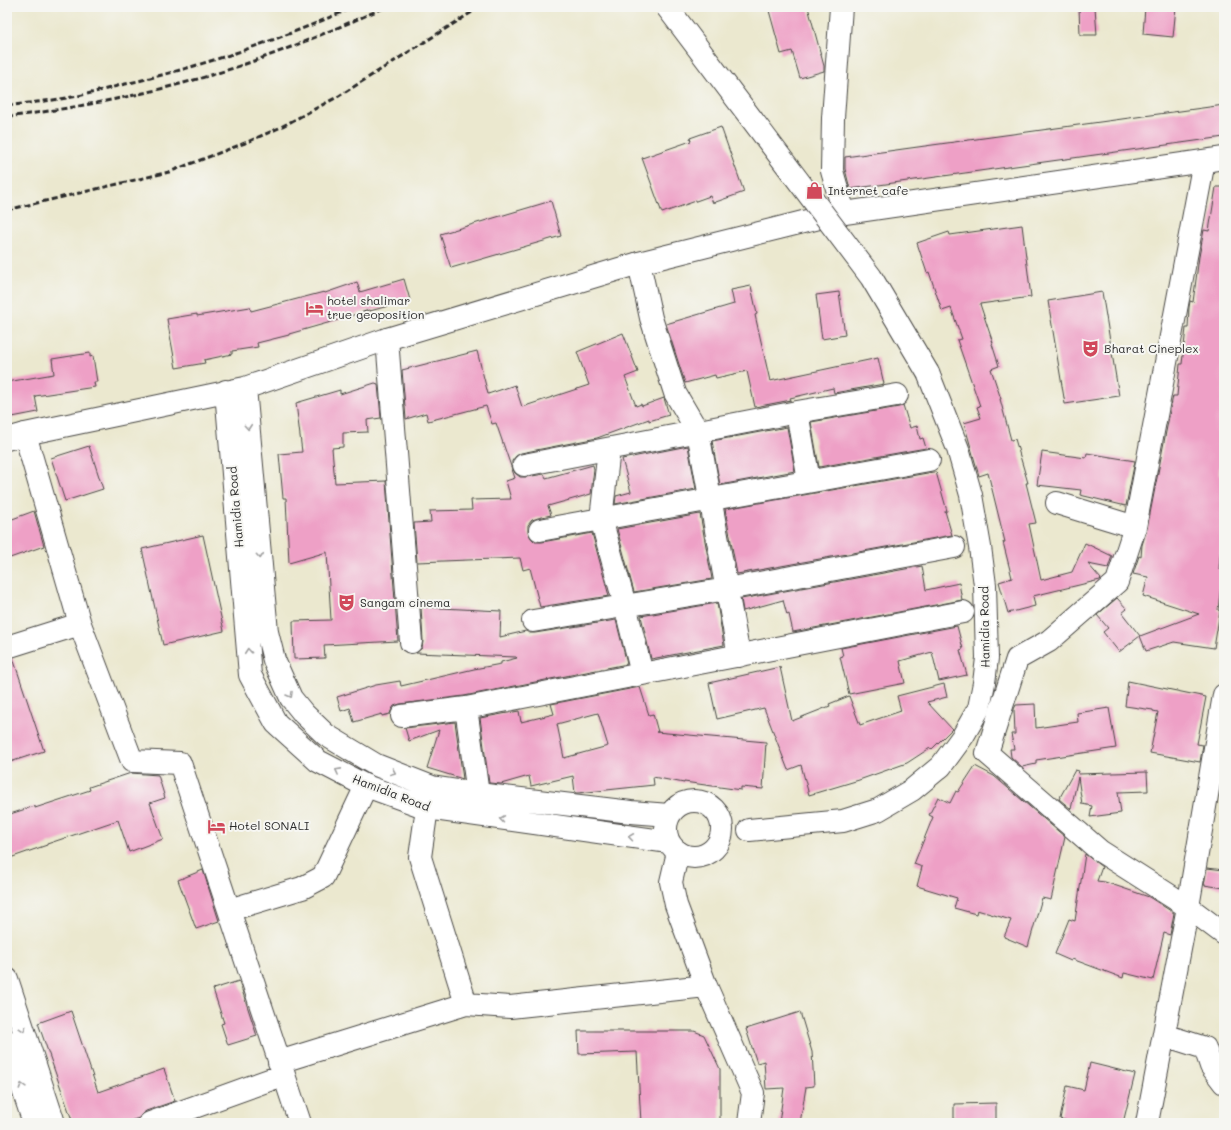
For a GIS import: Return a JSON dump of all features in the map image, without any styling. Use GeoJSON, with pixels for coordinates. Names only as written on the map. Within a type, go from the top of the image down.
{"type":"FeatureCollection","features":[{"type":"Feature","properties":{"kind":"street","name":"Hamidia Road"},"geometry":{"type":"LineString","coordinates":[[667,7],[871,277],[928,373],[958,449],[971,495],[985,585],[987,658],[979,708],[963,736],[941,766],[912,790],[878,810],[843,820],[749,830],[718,844]]}},
{"type":"Feature","properties":{"kind":"street"},"geometry":{"type":"LineString","coordinates":[[841,7],[833,118],[832,171],[844,213]]}},
{"type":"Feature","properties":{"kind":"street"},"geometry":{"type":"LineString","coordinates":[[300,1123],[180,763],[132,761],[80,624],[16,437],[235,389],[387,339],[639,262],[831,215],[1214,159],[1135,527],[1118,582],[1049,641],[1017,659],[987,753],[1100,851],[1188,907],[1224,934]]}},
{"type":"Feature","properties":{"kind":"street"},"geometry":{"type":"LineString","coordinates":[[639,262],[652,318],[675,393],[698,432],[739,656]]}},
{"type":"Feature","properties":{"kind":"street"},"geometry":{"type":"LineString","coordinates":[[387,339],[411,642]]}},
{"type":"Feature","properties":{"kind":"street","name":"Hamidia Road"},"geometry":{"type":"LineString","coordinates":[[235,389],[267,632],[274,660],[279,672],[291,698],[304,714],[326,735],[376,765],[432,787],[478,794],[669,815]]}},
{"type":"Feature","properties":{"kind":"street","name":"Hamidia Road"},"geometry":{"type":"LineString","coordinates":[[235,389],[250,675],[276,723],[318,760],[366,786],[427,808],[674,847]]}},
{"type":"Feature","properties":{"kind":"street"},"geometry":{"type":"LineString","coordinates":[[524,465],[797,412],[897,395]]}},
{"type":"Feature","properties":{"kind":"street"},"geometry":{"type":"LineString","coordinates":[[797,412],[809,481]]}},
{"type":"Feature","properties":{"kind":"street"},"geometry":{"type":"LineString","coordinates":[[609,449],[601,519],[625,605],[642,674]]}},
{"type":"Feature","properties":{"kind":"street"},"geometry":{"type":"LineString","coordinates":[[540,530],[929,460]]}},
{"type":"Feature","properties":{"kind":"street"},"geometry":{"type":"LineString","coordinates":[[1057,503],[1135,527]]}},
{"type":"Feature","properties":{"kind":"street"},"geometry":{"type":"LineString","coordinates":[[533,621],[727,589],[954,547]]}},
{"type":"Feature","properties":{"kind":"street"},"geometry":{"type":"LineString","coordinates":[[402,716],[466,708],[963,612]]}},
{"type":"Feature","properties":{"kind":"street"},"geometry":{"type":"LineString","coordinates":[[7,647],[80,624]]}},
{"type":"Feature","properties":{"kind":"street"},"geometry":{"type":"LineString","coordinates":[[255,684],[279,672]]}},
{"type":"Feature","properties":{"kind":"street"},"geometry":{"type":"LineString","coordinates":[[1147,1123],[1188,907],[1224,695]]}},
{"type":"Feature","properties":{"kind":"street"},"geometry":{"type":"LineString","coordinates":[[466,708],[478,794]]}},
{"type":"Feature","properties":{"kind":"street"},"geometry":{"type":"LineString","coordinates":[[229,910],[302,888],[323,877],[366,786]]}},
{"type":"Feature","properties":{"kind":"street"},"geometry":{"type":"LineString","coordinates":[[697,800],[705,802],[713,807],[722,822],[723,831],[721,840],[710,853],[702,856],[686,856],[674,847],[666,833],[666,825],[669,815],[680,804],[688,801],[697,800]]}},
{"type":"Feature","properties":{"kind":"street"},"geometry":{"type":"LineString","coordinates":[[427,808],[420,857],[466,1004]]}},
{"type":"Feature","properties":{"kind":"street"},"geometry":{"type":"LineString","coordinates":[[718,814],[749,830]]}},
{"type":"Feature","properties":{"kind":"street"},"geometry":{"type":"LineString","coordinates":[[674,847],[670,882],[676,905],[706,986],[753,1093],[749,1123]]}},
{"type":"Feature","properties":{"kind":"street"},"geometry":{"type":"LineString","coordinates":[[7,979],[54,1123]]}},
{"type":"Feature","properties":{"kind":"street"},"geometry":{"type":"LineString","coordinates":[[150,1123],[281,1068],[466,1004],[510,1007],[706,986]]}},
{"type":"Feature","properties":{"kind":"street"},"geometry":{"type":"LineString","coordinates":[[1164,1035],[1205,1048],[1211,1066],[1224,1083]]}},
{"type":"Feature","properties":{"kind":"street"},"geometry":{"type":"LineString","coordinates":[[7,1041],[34,1123]]}},
{"type":"Feature","properties":{"kind":"building"},"geometry":{"type":"Polygon","coordinates":[[[768,7],[808,7],[824,66],[824,71],[800,78],[792,51],[781,54],[768,7]]]}},
{"type":"Feature","properties":{"kind":"building"},"geometry":{"type":"Polygon","coordinates":[[[1079,7],[1095,7],[1097,35],[1080,35],[1079,7]]]}},
{"type":"Feature","properties":{"kind":"building"},"geometry":{"type":"Polygon","coordinates":[[[1145,7],[1176,7],[1173,37],[1143,34],[1145,7]]]}},
{"type":"Feature","properties":{"kind":"building"},"geometry":{"type":"Polygon","coordinates":[[[1224,105],[1224,137],[850,189],[845,169],[845,157],[1224,105]]]}},
{"type":"Feature","properties":{"kind":"building"},"geometry":{"type":"Polygon","coordinates":[[[721,127],[744,192],[713,203],[710,196],[662,213],[642,158],[691,141],[690,138],[721,127]]]}},
{"type":"Feature","properties":{"kind":"building"},"geometry":{"type":"Polygon","coordinates":[[[1216,187],[1224,187],[1224,418],[1219,474],[1224,475],[1224,513],[1219,569],[1223,569],[1218,610],[1220,611],[1214,648],[1174,642],[1146,651],[1140,636],[1199,614],[1143,596],[1148,577],[1133,574],[1139,556],[1141,557],[1142,545],[1147,529],[1173,396],[1177,396],[1180,364],[1182,364],[1186,328],[1188,328],[1190,301],[1193,302],[1204,230],[1209,231],[1216,187]]]}},
{"type":"Feature","properties":{"kind":"building"},"geometry":{"type":"Polygon","coordinates":[[[551,201],[561,236],[451,268],[440,234],[551,201]]]}},
{"type":"Feature","properties":{"kind":"building"},"geometry":{"type":"Polygon","coordinates":[[[1022,225],[1031,297],[980,304],[999,366],[991,369],[1001,399],[1011,440],[1015,439],[1028,483],[1026,483],[1036,523],[1029,524],[1041,580],[1072,572],[1085,543],[1112,556],[1108,568],[1088,564],[1101,579],[1100,580],[1033,596],[1035,606],[1008,613],[999,582],[1012,578],[1003,542],[1005,542],[988,473],[979,476],[964,423],[981,418],[977,407],[980,406],[957,340],[962,339],[951,308],[942,311],[929,272],[927,273],[917,243],[949,232],[950,235],[1022,225]]]}},
{"type":"Feature","properties":{"kind":"building"},"geometry":{"type":"Polygon","coordinates":[[[404,279],[410,300],[370,311],[369,310],[289,335],[257,343],[258,347],[232,351],[232,354],[204,360],[205,363],[176,368],[167,319],[197,314],[197,316],[250,307],[251,311],[324,292],[325,293],[357,282],[360,292],[404,279]]]}},
{"type":"Feature","properties":{"kind":"building"},"geometry":{"type":"Polygon","coordinates":[[[751,286],[757,314],[755,315],[770,381],[878,358],[884,384],[834,393],[833,388],[790,398],[791,400],[755,407],[747,371],[716,378],[715,375],[685,383],[666,324],[734,304],[731,290],[751,286]]]}},
{"type":"Feature","properties":{"kind":"building"},"geometry":{"type":"Polygon","coordinates":[[[839,292],[845,335],[822,339],[816,295],[839,292]]]}},
{"type":"Feature","properties":{"kind":"building"},"geometry":{"type":"Polygon","coordinates":[[[1102,292],[1119,396],[1065,404],[1048,301],[1102,292]]]}},
{"type":"Feature","properties":{"kind":"building"},"geometry":{"type":"Polygon","coordinates":[[[623,333],[638,372],[625,377],[636,406],[641,404],[642,406],[664,398],[669,415],[649,421],[649,419],[597,438],[521,453],[512,461],[512,467],[515,473],[520,477],[544,474],[546,478],[593,465],[594,469],[591,494],[548,506],[551,515],[532,520],[528,525],[528,532],[535,542],[592,533],[609,596],[540,607],[530,568],[523,570],[520,558],[417,562],[414,523],[431,522],[430,511],[472,510],[471,500],[511,499],[506,481],[515,478],[496,423],[492,424],[486,406],[428,421],[426,413],[406,419],[402,370],[477,351],[488,394],[515,385],[522,407],[589,385],[577,352],[623,333]]]}},
{"type":"Feature","properties":{"kind":"building"},"geometry":{"type":"Polygon","coordinates":[[[90,353],[90,357],[93,356],[97,382],[94,382],[95,387],[35,396],[38,412],[7,418],[7,382],[54,374],[52,359],[90,353]]]}},
{"type":"Feature","properties":{"kind":"building"},"geometry":{"type":"Polygon","coordinates":[[[375,383],[378,384],[381,418],[367,420],[368,432],[343,433],[343,447],[332,448],[335,483],[386,481],[398,641],[324,645],[325,658],[294,659],[293,621],[331,620],[327,552],[289,563],[286,498],[283,498],[279,454],[302,452],[296,403],[340,390],[340,394],[375,383]]]}},
{"type":"Feature","properties":{"kind":"building"},"geometry":{"type":"Polygon","coordinates":[[[903,405],[910,428],[917,426],[920,439],[923,438],[926,448],[819,467],[811,422],[899,407],[903,405]]]}},
{"type":"Feature","properties":{"kind":"building"},"geometry":{"type":"Polygon","coordinates":[[[787,427],[795,471],[720,485],[712,441],[787,427]]]}},
{"type":"Feature","properties":{"kind":"building"},"geometry":{"type":"Polygon","coordinates":[[[89,446],[103,489],[65,501],[51,458],[89,446]]]}},
{"type":"Feature","properties":{"kind":"building"},"geometry":{"type":"Polygon","coordinates":[[[688,446],[696,489],[615,504],[616,496],[631,492],[622,459],[688,446]]]}},
{"type":"Feature","properties":{"kind":"building"},"geometry":{"type":"Polygon","coordinates":[[[1042,452],[1086,458],[1087,453],[1135,461],[1126,506],[1080,495],[1081,490],[1037,485],[1042,452]]]}},
{"type":"Feature","properties":{"kind":"building"},"geometry":{"type":"Polygon","coordinates":[[[936,472],[952,535],[737,574],[725,509],[936,472]]]}},
{"type":"Feature","properties":{"kind":"building"},"geometry":{"type":"Polygon","coordinates":[[[34,511],[44,546],[7,559],[7,521],[34,511]]]}},
{"type":"Feature","properties":{"kind":"building"},"geometry":{"type":"Polygon","coordinates":[[[700,514],[712,579],[634,592],[617,529],[700,514]]]}},
{"type":"Feature","properties":{"kind":"building"},"geometry":{"type":"Polygon","coordinates":[[[203,535],[224,631],[163,645],[142,549],[203,535]]]}},
{"type":"Feature","properties":{"kind":"building"},"geometry":{"type":"Polygon","coordinates":[[[922,566],[926,590],[959,583],[962,600],[793,632],[789,614],[787,615],[783,600],[743,611],[741,599],[922,566]]]}},
{"type":"Feature","properties":{"kind":"building"},"geometry":{"type":"Polygon","coordinates":[[[1117,598],[1127,609],[1122,613],[1140,636],[1119,652],[1103,632],[1108,628],[1097,615],[1117,598]]]}},
{"type":"Feature","properties":{"kind":"building"},"geometry":{"type":"Polygon","coordinates":[[[717,603],[724,645],[651,659],[641,616],[717,603]]]}},
{"type":"Feature","properties":{"kind":"building"},"geometry":{"type":"Polygon","coordinates":[[[421,607],[501,611],[500,637],[526,631],[529,633],[535,633],[616,620],[627,664],[464,696],[400,704],[394,706],[390,714],[382,716],[382,714],[354,722],[350,708],[341,711],[337,697],[376,685],[400,681],[401,686],[501,664],[501,662],[517,658],[416,653],[422,648],[423,641],[421,607]]]}},
{"type":"Feature","properties":{"kind":"building"},"geometry":{"type":"Polygon","coordinates":[[[957,626],[963,649],[960,650],[967,675],[939,681],[932,652],[900,661],[905,683],[849,694],[840,657],[843,656],[841,648],[957,626]]]}},
{"type":"Feature","properties":{"kind":"building"},"geometry":{"type":"Polygon","coordinates":[[[13,658],[44,751],[7,763],[7,659],[13,658]]]}},
{"type":"Feature","properties":{"kind":"building"},"geometry":{"type":"Polygon","coordinates":[[[780,667],[792,721],[830,706],[829,704],[849,696],[860,725],[901,711],[897,696],[944,684],[947,697],[927,702],[952,729],[931,750],[930,748],[907,763],[859,780],[809,795],[801,765],[788,770],[764,708],[717,719],[709,683],[780,667]]]}},
{"type":"Feature","properties":{"kind":"building"},"geometry":{"type":"Polygon","coordinates":[[[1128,681],[1206,697],[1197,744],[1203,745],[1200,762],[1150,753],[1158,712],[1125,706],[1128,681]]]}},
{"type":"Feature","properties":{"kind":"building"},"geometry":{"type":"Polygon","coordinates":[[[640,687],[649,715],[653,714],[658,732],[656,732],[766,742],[763,789],[741,787],[741,790],[684,783],[653,777],[654,785],[578,793],[575,793],[573,776],[531,786],[529,776],[501,784],[489,783],[480,718],[519,711],[521,722],[554,714],[551,704],[640,687]],[[598,713],[557,724],[564,758],[608,746],[598,713]]]}},
{"type":"Feature","properties":{"kind":"building"},"geometry":{"type":"Polygon","coordinates":[[[1035,704],[1036,728],[1078,722],[1077,713],[1109,708],[1116,748],[1036,760],[1036,764],[1022,767],[1011,757],[1010,749],[1014,749],[1011,734],[1015,734],[1014,709],[1016,705],[1035,704]]]}},
{"type":"Feature","properties":{"kind":"building"},"geometry":{"type":"Polygon","coordinates":[[[455,722],[463,779],[427,768],[439,730],[409,741],[405,728],[455,722]]]}},
{"type":"Feature","properties":{"kind":"building"},"geometry":{"type":"Polygon","coordinates":[[[975,766],[994,776],[1065,837],[1051,900],[1042,898],[1028,947],[1004,937],[1011,920],[977,910],[976,914],[954,908],[957,898],[917,886],[922,867],[914,864],[933,817],[929,815],[938,797],[950,803],[956,791],[958,792],[975,766]]]}},
{"type":"Feature","properties":{"kind":"building"},"geometry":{"type":"Polygon","coordinates":[[[1075,770],[1079,771],[1078,774],[1147,772],[1148,791],[1118,792],[1121,813],[1090,817],[1092,806],[1082,804],[1078,777],[1071,809],[1059,799],[1075,770]]]}},
{"type":"Feature","properties":{"kind":"building"},"geometry":{"type":"Polygon","coordinates":[[[131,773],[158,775],[165,798],[150,803],[163,839],[129,852],[118,820],[7,859],[7,815],[35,806],[35,808],[90,790],[89,787],[131,773]]]}},
{"type":"Feature","properties":{"kind":"building"},"geometry":{"type":"Polygon","coordinates":[[[1085,854],[1102,867],[1097,881],[1105,882],[1149,897],[1174,913],[1170,935],[1164,933],[1153,980],[1124,973],[1123,978],[1072,959],[1071,961],[1055,954],[1069,919],[1075,921],[1085,854]]]}},
{"type":"Feature","properties":{"kind":"building"},"geometry":{"type":"Polygon","coordinates":[[[1207,868],[1224,870],[1224,888],[1204,885],[1207,868]]]}},
{"type":"Feature","properties":{"kind":"building"},"geometry":{"type":"Polygon","coordinates":[[[203,870],[219,921],[196,929],[178,880],[203,870]]]}},
{"type":"Feature","properties":{"kind":"building"},"geometry":{"type":"Polygon","coordinates":[[[239,981],[257,1036],[228,1045],[221,1024],[224,1023],[213,989],[239,981]]]}},
{"type":"Feature","properties":{"kind":"building"},"geometry":{"type":"Polygon","coordinates":[[[71,1011],[98,1092],[164,1069],[175,1101],[146,1111],[139,1118],[124,1123],[73,1123],[38,1023],[71,1011]]]}},
{"type":"Feature","properties":{"kind":"building"},"geometry":{"type":"Polygon","coordinates":[[[800,1012],[812,1052],[814,1086],[806,1087],[800,1123],[779,1123],[784,1088],[766,1089],[764,1061],[757,1063],[746,1029],[800,1012]]]}},
{"type":"Feature","properties":{"kind":"building"},"geometry":{"type":"Polygon","coordinates":[[[578,1031],[694,1031],[704,1035],[720,1069],[720,1123],[641,1123],[637,1052],[579,1054],[578,1031]]]}},
{"type":"Feature","properties":{"kind":"building"},"geometry":{"type":"Polygon","coordinates":[[[1090,1063],[1135,1074],[1123,1123],[1077,1123],[1060,1119],[1067,1086],[1084,1090],[1090,1063]]]}},
{"type":"Feature","properties":{"kind":"building"},"geometry":{"type":"Polygon","coordinates":[[[996,1103],[996,1123],[954,1123],[954,1104],[996,1103]]]}},
{"type":"Feature","properties":{"kind":"railway"},"geometry":{"type":"LineString","coordinates":[[7,106],[80,95],[181,70],[239,52],[297,31],[354,7]]}},
{"type":"Feature","properties":{"kind":"railway"},"geometry":{"type":"LineString","coordinates":[[7,117],[100,102],[191,81],[268,56],[386,7]]}},
{"type":"Feature","properties":{"kind":"railway"},"geometry":{"type":"LineString","coordinates":[[7,210],[169,172],[245,143],[279,128],[339,96],[480,7]]}},
{"type":"Feature","properties":{"kind":"place","name":"Internet cafe"},"geometry":{"type":"Point","coordinates":[815,191]}},
{"type":"Feature","properties":{"kind":"place","name":"hotel shalimar true geoposition"},"geometry":{"type":"Point","coordinates":[314,308]}},
{"type":"Feature","properties":{"kind":"place","name":"Bharat Cineplex"},"geometry":{"type":"Point","coordinates":[1091,349]}},
{"type":"Feature","properties":{"kind":"place","name":"Sangam cinema"},"geometry":{"type":"Point","coordinates":[347,603]}},
{"type":"Feature","properties":{"kind":"place","name":"Hotel SONALI"},"geometry":{"type":"Point","coordinates":[216,826]}}]}
